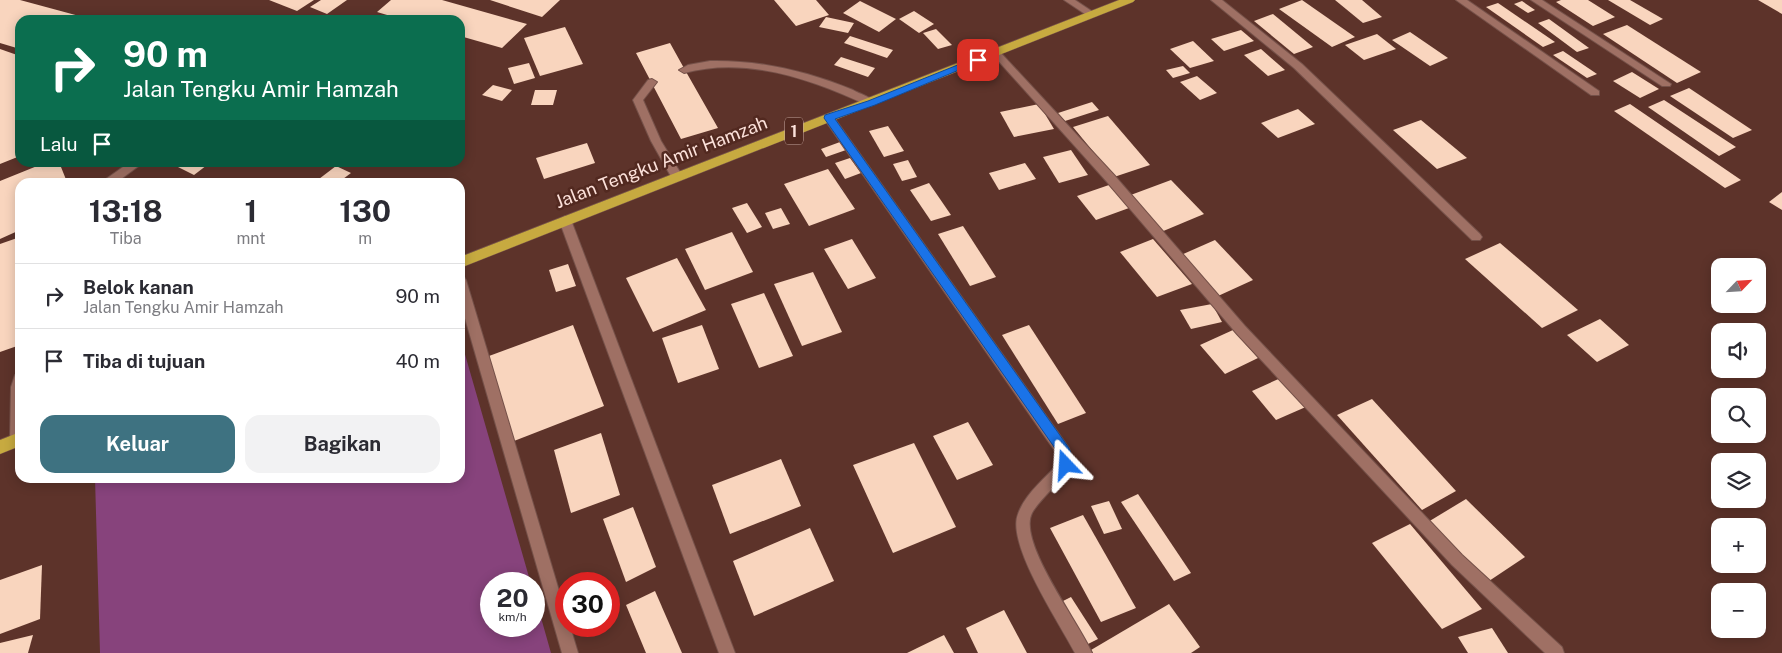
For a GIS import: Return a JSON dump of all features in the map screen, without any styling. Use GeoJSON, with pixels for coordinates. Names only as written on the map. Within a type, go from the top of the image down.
{"type":"FeatureCollection","features":[{"type":"Feature","properties":{"kind":"highway","name":"Jalan Tengku Amir Hamzah"},"geometry":{"type":"LineString","coordinates":[[465,262],[565,220],[871,103],[1129,0]]}},
{"type":"Feature","properties":{"kind":"highway"},"geometry":{"type":"LineString","coordinates":[[0,447],[15,441]]}},
{"type":"Feature","properties":{"kind":"street"},"geometry":{"type":"LineString","coordinates":[[1069,0],[1091,14]]}},
{"type":"Feature","properties":{"kind":"street"},"geometry":{"type":"LineString","coordinates":[[1216,0],[1298,66],[1476,237]]}},
{"type":"Feature","properties":{"kind":"street"},"geometry":{"type":"LineString","coordinates":[[1461,0],[1595,93]]}},
{"type":"Feature","properties":{"kind":"street"},"geometry":{"type":"LineString","coordinates":[[1536,0],[1666,84]]}},
{"type":"Feature","properties":{"kind":"street"},"geometry":{"type":"LineString","coordinates":[[996,53],[1111,179],[1241,330],[1457,560],[1556,653]]}},
{"type":"Feature","properties":{"kind":"street"},"geometry":{"type":"LineString","coordinates":[[684,70],[700,63],[760,66],[795,72],[827,82],[871,103]]}},
{"type":"Feature","properties":{"kind":"street"},"geometry":{"type":"LineString","coordinates":[[652,82],[638,100],[656,141],[677,177]]}},
{"type":"Feature","properties":{"kind":"street"},"geometry":{"type":"LineString","coordinates":[[829,118],[1064,452],[1067,459],[1066,465],[1028,507],[1023,515],[1022,527],[1026,544],[1040,573],[1084,653]]}},
{"type":"Feature","properties":{"kind":"street"},"geometry":{"type":"LineString","coordinates":[[116,178],[132,167]]}},
{"type":"Feature","properties":{"kind":"street"},"geometry":{"type":"LineString","coordinates":[[565,220],[727,653]]}},
{"type":"Feature","properties":{"kind":"street"},"geometry":{"type":"LineString","coordinates":[[465,297],[570,653]]}},
{"type":"Feature","properties":{"kind":"shaded area"},"geometry":{"type":"Polygon","coordinates":[[[465,354],[528,572],[480,572],[480,637],[545,637],[545,632],[551,653],[100,653],[95,483],[465,483],[465,354]]]}},
{"type":"Feature","properties":{"kind":"building"},"geometry":{"type":"Polygon","coordinates":[[[0,0],[20,0],[76,15],[15,15],[15,48],[0,43],[0,0]]]}},
{"type":"Feature","properties":{"kind":"building"},"geometry":{"type":"Polygon","coordinates":[[[269,0],[314,0],[297,11],[269,0]]]}},
{"type":"Feature","properties":{"kind":"building"},"geometry":{"type":"Polygon","coordinates":[[[321,0],[347,0],[327,14],[310,7],[321,0]]]}},
{"type":"Feature","properties":{"kind":"building"},"geometry":{"type":"Polygon","coordinates":[[[391,0],[442,0],[527,24],[502,48],[465,37],[465,15],[387,15],[377,12],[391,0]]]}},
{"type":"Feature","properties":{"kind":"building"},"geometry":{"type":"Polygon","coordinates":[[[490,0],[560,0],[542,17],[490,0]]]}},
{"type":"Feature","properties":{"kind":"building"},"geometry":{"type":"Polygon","coordinates":[[[774,0],[816,0],[829,15],[796,26],[774,0]]]}},
{"type":"Feature","properties":{"kind":"building"},"geometry":{"type":"Polygon","coordinates":[[[1302,0],[1355,37],[1332,47],[1279,9],[1302,0]]]}},
{"type":"Feature","properties":{"kind":"building"},"geometry":{"type":"Polygon","coordinates":[[[1335,0],[1362,0],[1382,17],[1363,23],[1335,0]]]}},
{"type":"Feature","properties":{"kind":"building"},"geometry":{"type":"Polygon","coordinates":[[[1561,0],[1588,0],[1615,17],[1593,26],[1556,2],[1561,0]]]}},
{"type":"Feature","properties":{"kind":"building"},"geometry":{"type":"Polygon","coordinates":[[[1608,0],[1630,0],[1663,19],[1650,25],[1608,0]]]}},
{"type":"Feature","properties":{"kind":"building"},"geometry":{"type":"Polygon","coordinates":[[[1758,0],[1782,0],[1782,14],[1758,0]]]}},
{"type":"Feature","properties":{"kind":"building"},"geometry":{"type":"Polygon","coordinates":[[[860,1],[896,19],[879,32],[843,13],[860,1]]]}},
{"type":"Feature","properties":{"kind":"building"},"geometry":{"type":"Polygon","coordinates":[[[1522,1],[1535,10],[1528,13],[1514,4],[1522,1]]]}},
{"type":"Feature","properties":{"kind":"building"},"geometry":{"type":"Polygon","coordinates":[[[1498,3],[1555,42],[1543,47],[1486,7],[1498,3]]]}},
{"type":"Feature","properties":{"kind":"building"},"geometry":{"type":"Polygon","coordinates":[[[914,11],[934,24],[919,33],[899,19],[914,11]]]}},
{"type":"Feature","properties":{"kind":"building"},"geometry":{"type":"Polygon","coordinates":[[[1273,14],[1313,47],[1294,54],[1254,21],[1273,14]]]}},
{"type":"Feature","properties":{"kind":"building"},"geometry":{"type":"Polygon","coordinates":[[[826,17],[854,23],[848,33],[819,27],[826,17]]]}},
{"type":"Feature","properties":{"kind":"building"},"geometry":{"type":"Polygon","coordinates":[[[1549,19],[1589,48],[1577,52],[1538,23],[1549,19]]]}},
{"type":"Feature","properties":{"kind":"building"},"geometry":{"type":"Polygon","coordinates":[[[1627,25],[1701,72],[1677,83],[1603,34],[1627,25]]]}},
{"type":"Feature","properties":{"kind":"building"},"geometry":{"type":"Polygon","coordinates":[[[565,27],[583,64],[540,76],[524,38],[565,27]]]}},
{"type":"Feature","properties":{"kind":"building"},"geometry":{"type":"Polygon","coordinates":[[[936,29],[952,45],[938,49],[923,33],[936,29]]]}},
{"type":"Feature","properties":{"kind":"building"},"geometry":{"type":"Polygon","coordinates":[[[1241,30],[1254,41],[1224,51],[1211,39],[1241,30]]]}},
{"type":"Feature","properties":{"kind":"building"},"geometry":{"type":"Polygon","coordinates":[[[1410,32],[1448,58],[1430,66],[1392,40],[1410,32]]]}},
{"type":"Feature","properties":{"kind":"building"},"geometry":{"type":"Polygon","coordinates":[[[1377,34],[1396,49],[1364,60],[1345,45],[1377,34]]]}},
{"type":"Feature","properties":{"kind":"building"},"geometry":{"type":"Polygon","coordinates":[[[850,36],[893,50],[887,58],[844,43],[850,36]]]}},
{"type":"Feature","properties":{"kind":"building"},"geometry":{"type":"Polygon","coordinates":[[[1193,41],[1214,61],[1190,68],[1170,49],[1193,41]]]}},
{"type":"Feature","properties":{"kind":"building"},"geometry":{"type":"Polygon","coordinates":[[[670,43],[718,128],[681,139],[636,53],[670,43]]]}},
{"type":"Feature","properties":{"kind":"building"},"geometry":{"type":"Polygon","coordinates":[[[0,49],[15,54],[15,158],[0,164],[0,49]]]}},
{"type":"Feature","properties":{"kind":"building"},"geometry":{"type":"Polygon","coordinates":[[[1261,49],[1285,70],[1268,76],[1244,55],[1261,49]]]}},
{"type":"Feature","properties":{"kind":"building"},"geometry":{"type":"Polygon","coordinates":[[[1563,51],[1597,74],[1587,78],[1553,55],[1563,51]]]}},
{"type":"Feature","properties":{"kind":"building"},"geometry":{"type":"Polygon","coordinates":[[[841,57],[875,68],[868,77],[834,65],[841,57]]]}},
{"type":"Feature","properties":{"kind":"building"},"geometry":{"type":"Polygon","coordinates":[[[529,63],[535,78],[514,84],[508,68],[529,63]]]}},
{"type":"Feature","properties":{"kind":"building"},"geometry":{"type":"Polygon","coordinates":[[[1183,66],[1190,73],[1173,78],[1166,70],[1183,66]]]}},
{"type":"Feature","properties":{"kind":"building"},"geometry":{"type":"Polygon","coordinates":[[[1632,72],[1659,89],[1640,98],[1613,81],[1632,72]]]}},
{"type":"Feature","properties":{"kind":"building"},"geometry":{"type":"Polygon","coordinates":[[[1197,76],[1217,93],[1200,100],[1180,82],[1197,76]]]}},
{"type":"Feature","properties":{"kind":"building"},"geometry":{"type":"Polygon","coordinates":[[[493,85],[512,90],[502,101],[482,95],[493,85]]]}},
{"type":"Feature","properties":{"kind":"building"},"geometry":{"type":"Polygon","coordinates":[[[1689,88],[1752,130],[1733,138],[1670,96],[1689,88]]]}},
{"type":"Feature","properties":{"kind":"building"},"geometry":{"type":"Polygon","coordinates":[[[535,90],[557,90],[553,105],[531,105],[535,90]]]}},
{"type":"Feature","properties":{"kind":"building"},"geometry":{"type":"Polygon","coordinates":[[[1664,100],[1736,147],[1719,156],[1648,107],[1664,100]]]}},
{"type":"Feature","properties":{"kind":"building"},"geometry":{"type":"Polygon","coordinates":[[[1092,102],[1099,110],[1065,121],[1058,113],[1092,102]]]}},
{"type":"Feature","properties":{"kind":"building"},"geometry":{"type":"Polygon","coordinates":[[[1039,104],[1054,129],[1014,137],[1000,112],[1039,104]]]}},
{"type":"Feature","properties":{"kind":"building"},"geometry":{"type":"Polygon","coordinates":[[[1630,104],[1741,180],[1725,188],[1614,111],[1630,104]]]}},
{"type":"Feature","properties":{"kind":"building"},"geometry":{"type":"Polygon","coordinates":[[[1298,109],[1315,124],[1278,138],[1261,123],[1298,109]]]}},
{"type":"Feature","properties":{"kind":"building"},"geometry":{"type":"Polygon","coordinates":[[[1108,116],[1150,165],[1114,177],[1073,127],[1108,116]]]}},
{"type":"Feature","properties":{"kind":"building"},"geometry":{"type":"Polygon","coordinates":[[[1421,120],[1467,158],[1437,169],[1393,130],[1421,120]]]}},
{"type":"Feature","properties":{"kind":"building"},"geometry":{"type":"Polygon","coordinates":[[[888,126],[904,151],[884,157],[869,131],[888,126]]]}},
{"type":"Feature","properties":{"kind":"building"},"geometry":{"type":"Polygon","coordinates":[[[840,142],[846,150],[826,157],[821,149],[840,142]]]}},
{"type":"Feature","properties":{"kind":"building"},"geometry":{"type":"Polygon","coordinates":[[[587,143],[595,163],[544,179],[536,158],[587,143]]]}},
{"type":"Feature","properties":{"kind":"building"},"geometry":{"type":"Polygon","coordinates":[[[1071,150],[1088,175],[1059,183],[1043,157],[1071,150]]]}},
{"type":"Feature","properties":{"kind":"building"},"geometry":{"type":"Polygon","coordinates":[[[850,158],[861,173],[845,179],[835,163],[850,158]]]}},
{"type":"Feature","properties":{"kind":"building"},"geometry":{"type":"Polygon","coordinates":[[[908,160],[917,177],[902,181],[893,164],[908,160]]]}},
{"type":"Feature","properties":{"kind":"building"},"geometry":{"type":"Polygon","coordinates":[[[1025,163],[1036,179],[999,190],[989,173],[1025,163]]]}},
{"type":"Feature","properties":{"kind":"building"},"geometry":{"type":"Polygon","coordinates":[[[35,167],[61,167],[65,178],[15,178],[15,232],[0,239],[0,181],[35,167]]]}},
{"type":"Feature","properties":{"kind":"building"},"geometry":{"type":"Polygon","coordinates":[[[178,167],[204,167],[194,175],[178,167]]]}},
{"type":"Feature","properties":{"kind":"building"},"geometry":{"type":"Polygon","coordinates":[[[335,167],[351,173],[344,178],[320,178],[335,167]]]}},
{"type":"Feature","properties":{"kind":"building"},"geometry":{"type":"Polygon","coordinates":[[[828,169],[855,209],[809,226],[784,184],[828,169]]]}},
{"type":"Feature","properties":{"kind":"building"},"geometry":{"type":"Polygon","coordinates":[[[1171,180],[1204,214],[1161,232],[1128,196],[1171,180]]]}},
{"type":"Feature","properties":{"kind":"building"},"geometry":{"type":"Polygon","coordinates":[[[929,183],[951,215],[931,221],[910,190],[929,183]]]}},
{"type":"Feature","properties":{"kind":"building"},"geometry":{"type":"Polygon","coordinates":[[[1109,185],[1129,208],[1096,220],[1077,196],[1109,185]]]}},
{"type":"Feature","properties":{"kind":"building"},"geometry":{"type":"Polygon","coordinates":[[[1782,192],[1782,210],[1769,202],[1782,192]]]}},
{"type":"Feature","properties":{"kind":"building"},"geometry":{"type":"Polygon","coordinates":[[[747,203],[762,227],[747,233],[732,208],[747,203]]]}},
{"type":"Feature","properties":{"kind":"building"},"geometry":{"type":"Polygon","coordinates":[[[781,208],[790,224],[773,229],[765,213],[781,208]]]}},
{"type":"Feature","properties":{"kind":"building"},"geometry":{"type":"Polygon","coordinates":[[[963,226],[996,277],[970,286],[938,234],[963,226]]]}},
{"type":"Feature","properties":{"kind":"building"},"geometry":{"type":"Polygon","coordinates":[[[732,232],[753,272],[705,290],[685,249],[732,232]]]}},
{"type":"Feature","properties":{"kind":"building"},"geometry":{"type":"Polygon","coordinates":[[[15,239],[15,347],[0,352],[0,244],[15,239]]]}},
{"type":"Feature","properties":{"kind":"building"},"geometry":{"type":"Polygon","coordinates":[[[852,239],[876,278],[848,289],[824,249],[852,239]]]}},
{"type":"Feature","properties":{"kind":"building"},"geometry":{"type":"Polygon","coordinates":[[[1153,239],[1192,284],[1157,297],[1120,252],[1153,239]]]}},
{"type":"Feature","properties":{"kind":"building"},"geometry":{"type":"Polygon","coordinates":[[[1215,240],[1253,280],[1218,296],[1181,255],[1215,240]]]}},
{"type":"Feature","properties":{"kind":"building"},"geometry":{"type":"Polygon","coordinates":[[[1500,243],[1578,310],[1542,328],[1465,259],[1500,243]]]}},
{"type":"Feature","properties":{"kind":"building"},"geometry":{"type":"Polygon","coordinates":[[[677,258],[706,310],[653,332],[626,278],[677,258]]]}},
{"type":"Feature","properties":{"kind":"building"},"geometry":{"type":"Polygon","coordinates":[[[568,264],[576,286],[556,292],[549,270],[568,264]]]}},
{"type":"Feature","properties":{"kind":"building"},"geometry":{"type":"Polygon","coordinates":[[[813,272],[842,332],[802,346],[774,284],[813,272]]]}},
{"type":"Feature","properties":{"kind":"building"},"geometry":{"type":"Polygon","coordinates":[[[764,293],[793,356],[759,368],[731,304],[764,293]]]}},
{"type":"Feature","properties":{"kind":"building"},"geometry":{"type":"Polygon","coordinates":[[[1212,304],[1222,322],[1191,329],[1180,310],[1212,304]]]}},
{"type":"Feature","properties":{"kind":"building"},"geometry":{"type":"Polygon","coordinates":[[[1600,319],[1629,345],[1597,362],[1567,335],[1600,319]]]}},
{"type":"Feature","properties":{"kind":"building"},"geometry":{"type":"Polygon","coordinates":[[[573,325],[604,406],[514,441],[489,356],[573,325]]]}},
{"type":"Feature","properties":{"kind":"building"},"geometry":{"type":"Polygon","coordinates":[[[702,325],[719,369],[678,383],[662,338],[702,325]]]}},
{"type":"Feature","properties":{"kind":"building"},"geometry":{"type":"Polygon","coordinates":[[[1029,325],[1086,413],[1058,424],[1002,335],[1029,325]]]}},
{"type":"Feature","properties":{"kind":"building"},"geometry":{"type":"Polygon","coordinates":[[[1233,330],[1258,358],[1225,374],[1200,345],[1233,330]]]}},
{"type":"Feature","properties":{"kind":"building"},"geometry":{"type":"Polygon","coordinates":[[[1283,377],[1308,406],[1276,420],[1252,391],[1283,377]]]}},
{"type":"Feature","properties":{"kind":"building"},"geometry":{"type":"Polygon","coordinates":[[[1372,399],[1456,491],[1422,510],[1337,415],[1372,399]]]}},
{"type":"Feature","properties":{"kind":"building"},"geometry":{"type":"Polygon","coordinates":[[[968,422],[993,465],[957,480],[933,436],[968,422]]]}},
{"type":"Feature","properties":{"kind":"building"},"geometry":{"type":"Polygon","coordinates":[[[601,433],[620,495],[571,513],[554,450],[601,433]]]}},
{"type":"Feature","properties":{"kind":"building"},"geometry":{"type":"Polygon","coordinates":[[[914,443],[956,527],[893,553],[853,465],[914,443]]]}},
{"type":"Feature","properties":{"kind":"building"},"geometry":{"type":"Polygon","coordinates":[[[781,459],[801,506],[730,534],[712,485],[781,459]]]}},
{"type":"Feature","properties":{"kind":"building"},"geometry":{"type":"Polygon","coordinates":[[[1138,494],[1191,573],[1174,581],[1121,502],[1138,494]]]}},
{"type":"Feature","properties":{"kind":"building"},"geometry":{"type":"Polygon","coordinates":[[[1466,499],[1525,557],[1486,583],[1428,522],[1466,499]]]}},
{"type":"Feature","properties":{"kind":"building"},"geometry":{"type":"Polygon","coordinates":[[[1109,501],[1122,529],[1104,534],[1091,506],[1109,501]]]}},
{"type":"Feature","properties":{"kind":"building"},"geometry":{"type":"Polygon","coordinates":[[[633,507],[656,567],[626,582],[603,519],[633,507]]]}},
{"type":"Feature","properties":{"kind":"building"},"geometry":{"type":"Polygon","coordinates":[[[1083,515],[1136,608],[1101,622],[1050,528],[1083,515]]]}},
{"type":"Feature","properties":{"kind":"building"},"geometry":{"type":"Polygon","coordinates":[[[1410,524],[1482,609],[1442,629],[1372,543],[1410,524]]]}},
{"type":"Feature","properties":{"kind":"building"},"geometry":{"type":"Polygon","coordinates":[[[810,528],[834,581],[754,616],[733,561],[810,528]]]}},
{"type":"Feature","properties":{"kind":"building"},"geometry":{"type":"Polygon","coordinates":[[[42,565],[40,619],[0,634],[0,580],[42,565]]]}},
{"type":"Feature","properties":{"kind":"building"},"geometry":{"type":"Polygon","coordinates":[[[655,591],[682,653],[646,653],[626,605],[655,591]]]}},
{"type":"Feature","properties":{"kind":"building"},"geometry":{"type":"Polygon","coordinates":[[[1071,597],[1098,639],[1088,644],[1061,602],[1071,597]]]}},
{"type":"Feature","properties":{"kind":"building"},"geometry":{"type":"Polygon","coordinates":[[[1169,604],[1200,647],[1191,653],[1093,653],[1091,650],[1169,604]]]}},
{"type":"Feature","properties":{"kind":"building"},"geometry":{"type":"Polygon","coordinates":[[[1004,610],[1027,653],[978,653],[966,628],[1004,610]]]}},
{"type":"Feature","properties":{"kind":"building"},"geometry":{"type":"Polygon","coordinates":[[[1492,628],[1508,653],[1468,653],[1458,637],[1492,628]]]}},
{"type":"Feature","properties":{"kind":"building"},"geometry":{"type":"Polygon","coordinates":[[[33,635],[28,653],[0,653],[0,643],[33,635]]]}},
{"type":"Feature","properties":{"kind":"building"},"geometry":{"type":"Polygon","coordinates":[[[944,635],[954,653],[907,653],[944,635]]]}},
{"type":"Feature","properties":{"kind":"route"},"geometry":{"type":"LineString","coordinates":[[978,60],[829,118],[1064,452],[1067,459],[1066,465]]}}]}
